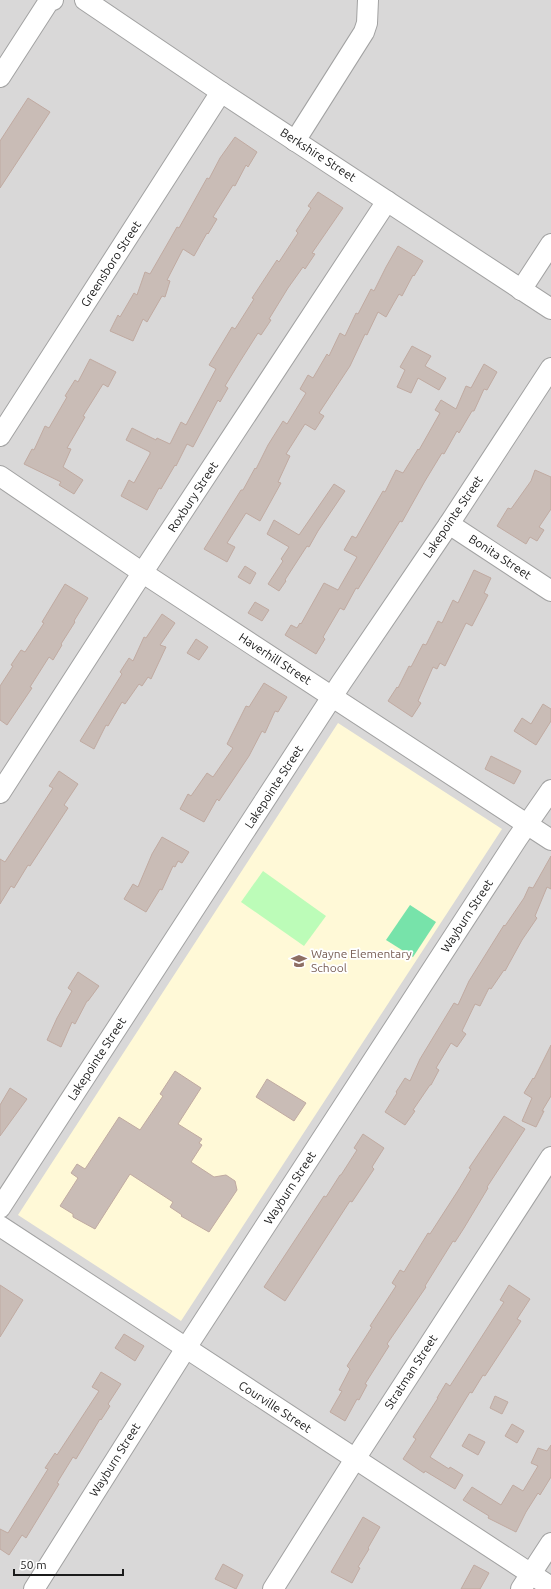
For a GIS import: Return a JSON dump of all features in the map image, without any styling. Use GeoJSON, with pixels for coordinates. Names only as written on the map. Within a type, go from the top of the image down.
{"type":"FeatureCollection","features":[{"type":"Feature","properties":{"kind":"street"},"geometry":{"type":"LineString","coordinates":[[0,77],[49,2],[54,0]]}},
{"type":"Feature","properties":{"kind":"street","name":"Berkshire Street"},"geometry":{"type":"LineString","coordinates":[[85,0],[221,92],[551,309]]}},
{"type":"Feature","properties":{"kind":"street"},"geometry":{"type":"LineString","coordinates":[[295,141],[364,32],[367,23],[368,0]]}},
{"type":"Feature","properties":{"kind":"street","name":"Greensboro Street"},"geometry":{"type":"LineString","coordinates":[[0,436],[221,92]]}},
{"type":"Feature","properties":{"kind":"street","name":"Roxbury Street"},"geometry":{"type":"LineString","coordinates":[[0,793],[388,201]]}},
{"type":"Feature","properties":{"kind":"street"},"geometry":{"type":"LineString","coordinates":[[521,290],[551,244]]}},
{"type":"Feature","properties":{"kind":"street","name":"Lakepointe Street"},"geometry":{"type":"LineString","coordinates":[[0,1208],[332,697],[449,524],[551,368]]}},
{"type":"Feature","properties":{"kind":"street","name":"Haverhill Street"},"geometry":{"type":"LineString","coordinates":[[0,476],[143,573],[551,840]]}},
{"type":"Feature","properties":{"kind":"street","name":"Bonita Street"},"geometry":{"type":"LineString","coordinates":[[449,524],[551,590]]}},
{"type":"Feature","properties":{"kind":"street","name":"Wayburn Street"},"geometry":{"type":"LineString","coordinates":[[34,1589],[186,1348],[551,790]]}},
{"type":"Feature","properties":{"kind":"street","name":"Stratman Street"},"geometry":{"type":"LineString","coordinates":[[273,1589],[355,1459],[551,1156]]}},
{"type":"Feature","properties":{"kind":"street","name":"Courville Street"},"geometry":{"type":"LineString","coordinates":[[0,1226],[355,1459],[526,1582],[551,1587]]}},
{"type":"Feature","properties":{"kind":"street"},"geometry":{"type":"LineString","coordinates":[[526,1582],[551,1543]]}},
{"type":"Feature","properties":{"kind":"shaded area"},"geometry":{"type":"Polygon","coordinates":[[[0,0],[551,0],[551,1589],[0,1589],[0,0]]]}},
{"type":"Feature","properties":{"kind":"shaded area","name":"Wayne Elementary School"},"geometry":{"type":"Polygon","coordinates":[[[338,723],[502,829],[181,1321],[18,1215],[338,723]]]}},
{"type":"Feature","properties":{"kind":"green space"},"geometry":{"type":"Polygon","coordinates":[[[263,871],[326,916],[304,946],[241,902],[263,871]]]}},
{"type":"Feature","properties":{"kind":"green space"},"geometry":{"type":"Polygon","coordinates":[[[410,905],[436,922],[413,957],[386,940],[410,905]]]}},
{"type":"Feature","properties":{"kind":"building"},"geometry":{"type":"Polygon","coordinates":[[[28,98],[50,112],[0,188],[0,141],[28,98]]]}},
{"type":"Feature","properties":{"kind":"building"},"geometry":{"type":"Polygon","coordinates":[[[235,137],[257,152],[248,167],[246,165],[235,186],[233,185],[213,217],[217,219],[194,256],[183,249],[167,280],[170,281],[165,297],[162,296],[147,322],[143,319],[133,341],[110,331],[118,315],[120,317],[134,293],[137,295],[145,272],[150,274],[177,227],[179,228],[207,178],[209,179],[220,158],[235,137]]]}},
{"type":"Feature","properties":{"kind":"building"},"geometry":{"type":"Polygon","coordinates":[[[318,192],[343,208],[312,253],[315,254],[305,269],[303,267],[288,288],[261,335],[258,333],[239,363],[225,386],[228,388],[220,402],[218,400],[193,447],[187,444],[176,466],[175,465],[161,489],[159,488],[147,510],[121,496],[129,480],[134,483],[150,454],[150,452],[126,440],[132,428],[156,440],[157,438],[170,444],[181,422],[186,425],[216,369],[209,365],[232,327],[235,329],[254,299],[252,298],[277,260],[279,262],[298,233],[296,231],[311,208],[308,206],[318,192]]]}},
{"type":"Feature","properties":{"kind":"building"},"geometry":{"type":"Polygon","coordinates":[[[398,246],[423,261],[414,276],[413,275],[402,296],[399,294],[386,317],[378,312],[367,335],[365,334],[350,366],[319,413],[324,416],[315,430],[305,424],[286,454],[290,456],[278,482],[281,483],[260,521],[246,513],[227,543],[235,547],[227,562],[204,549],[241,490],[243,490],[255,468],[256,469],[268,445],[283,421],[287,424],[306,393],[300,389],[308,375],[313,378],[327,354],[329,356],[340,333],[345,336],[356,313],[358,314],[371,289],[374,291],[398,246]]]}},
{"type":"Feature","properties":{"kind":"building"},"geometry":{"type":"Polygon","coordinates":[[[412,346],[431,356],[425,366],[446,378],[439,390],[418,378],[411,393],[397,387],[405,370],[400,367],[412,346]]]}},
{"type":"Feature","properties":{"kind":"building"},"geometry":{"type":"Polygon","coordinates":[[[90,359],[116,372],[108,387],[103,384],[83,416],[85,417],[67,448],[71,449],[63,467],[83,480],[74,494],[59,485],[61,482],[24,464],[32,449],[34,450],[45,426],[49,428],[67,397],[65,396],[75,380],[78,382],[90,359]]]}},
{"type":"Feature","properties":{"kind":"building"},"geometry":{"type":"Polygon","coordinates":[[[484,364],[497,372],[487,390],[484,389],[474,411],[472,411],[459,433],[457,431],[444,454],[442,453],[402,522],[400,521],[358,589],[356,588],[344,610],[340,608],[323,637],[325,639],[316,654],[285,635],[291,625],[297,628],[300,623],[301,624],[324,583],[338,590],[357,557],[344,550],[352,536],[356,538],[383,491],[385,492],[396,470],[403,473],[418,449],[419,450],[440,413],[435,410],[441,400],[456,409],[466,386],[471,388],[484,364]]]}},
{"type":"Feature","properties":{"kind":"building"},"geometry":{"type":"Polygon","coordinates":[[[535,470],[551,477],[551,509],[539,527],[544,530],[537,541],[530,537],[526,544],[497,526],[508,508],[511,509],[531,481],[535,470]]]}},
{"type":"Feature","properties":{"kind":"building"},"geometry":{"type":"Polygon","coordinates":[[[334,484],[345,491],[309,547],[307,546],[279,591],[268,584],[283,561],[281,559],[289,547],[267,534],[274,520],[299,535],[334,484]]]}},
{"type":"Feature","properties":{"kind":"building"},"geometry":{"type":"Polygon","coordinates":[[[245,566],[256,573],[250,584],[238,577],[245,566]]]}},
{"type":"Feature","properties":{"kind":"building"},"geometry":{"type":"Polygon","coordinates":[[[474,570],[491,578],[484,593],[488,595],[472,626],[466,623],[445,666],[440,663],[437,669],[433,667],[418,701],[421,703],[412,717],[388,701],[397,687],[398,688],[409,666],[411,667],[423,644],[426,645],[438,621],[442,623],[453,600],[458,603],[474,570]]]}},
{"type":"Feature","properties":{"kind":"building"},"geometry":{"type":"Polygon","coordinates":[[[65,584],[88,598],[53,660],[49,657],[30,687],[32,688],[7,725],[0,720],[0,686],[21,650],[25,652],[44,623],[42,622],[65,584]]]}},
{"type":"Feature","properties":{"kind":"building"},"geometry":{"type":"Polygon","coordinates":[[[255,602],[269,610],[262,621],[248,613],[255,602]]]}},
{"type":"Feature","properties":{"kind":"building"},"geometry":{"type":"Polygon","coordinates":[[[162,614],[175,623],[160,645],[166,647],[151,679],[148,677],[142,686],[139,684],[125,704],[122,702],[108,726],[106,725],[94,749],[80,741],[122,674],[120,672],[129,658],[133,661],[144,637],[146,638],[162,614]]]}},
{"type":"Feature","properties":{"kind":"building"},"geometry":{"type":"Polygon","coordinates":[[[196,639],[208,647],[199,660],[187,653],[196,639]]]}},
{"type":"Feature","properties":{"kind":"building"},"geometry":{"type":"Polygon","coordinates":[[[264,683],[287,697],[278,712],[275,711],[265,733],[262,731],[249,756],[219,801],[217,799],[204,822],[180,809],[188,794],[191,796],[207,773],[213,777],[233,748],[227,744],[246,706],[249,707],[264,683]]]}},
{"type":"Feature","properties":{"kind":"building"},"geometry":{"type":"Polygon","coordinates":[[[543,704],[551,709],[551,721],[536,745],[514,731],[522,718],[531,724],[543,704]]]}},
{"type":"Feature","properties":{"kind":"building"},"geometry":{"type":"Polygon","coordinates":[[[491,756],[521,771],[514,784],[485,769],[491,756]]]}},
{"type":"Feature","properties":{"kind":"building"},"geometry":{"type":"Polygon","coordinates":[[[59,771],[78,784],[64,805],[68,808],[30,866],[28,865],[14,888],[11,886],[0,904],[0,859],[5,862],[53,788],[49,786],[59,771]]]}},
{"type":"Feature","properties":{"kind":"building"},"geometry":{"type":"Polygon","coordinates":[[[162,837],[189,852],[182,863],[178,861],[175,867],[173,866],[162,890],[160,889],[146,912],[124,899],[133,884],[138,887],[152,854],[162,837]]]}},
{"type":"Feature","properties":{"kind":"building"},"geometry":{"type":"Polygon","coordinates":[[[551,856],[551,889],[547,887],[535,916],[537,918],[522,940],[505,971],[504,970],[491,989],[489,988],[480,1006],[475,1004],[462,1031],[466,1034],[457,1047],[451,1043],[436,1068],[439,1070],[431,1085],[413,1110],[415,1111],[405,1125],[385,1112],[405,1078],[410,1081],[420,1059],[454,1003],[458,1005],[469,981],[504,925],[505,926],[524,898],[529,887],[533,888],[551,856]]]}},
{"type":"Feature","properties":{"kind":"building"},"geometry":{"type":"Polygon","coordinates":[[[78,972],[99,986],[87,1001],[75,1024],[72,1022],[61,1047],[47,1040],[72,991],[68,988],[78,972]]]}},
{"type":"Feature","properties":{"kind":"building"},"geometry":{"type":"Polygon","coordinates":[[[551,1045],[551,1096],[542,1111],[544,1111],[536,1127],[522,1121],[532,1098],[524,1093],[533,1078],[534,1079],[551,1045]]]}},
{"type":"Feature","properties":{"kind":"building"},"geometry":{"type":"Polygon","coordinates":[[[175,1071],[201,1088],[178,1124],[202,1139],[199,1143],[202,1145],[191,1162],[214,1177],[226,1175],[235,1181],[237,1190],[209,1232],[181,1216],[182,1215],[170,1207],[173,1202],[130,1174],[95,1229],[73,1217],[73,1214],[60,1206],[78,1178],[71,1173],[77,1164],[85,1169],[119,1117],[140,1130],[163,1096],[160,1094],[175,1071]]]}},
{"type":"Feature","properties":{"kind":"building"},"geometry":{"type":"Polygon","coordinates":[[[267,1079],[306,1103],[294,1121],[256,1097],[267,1079]]]}},
{"type":"Feature","properties":{"kind":"building"},"geometry":{"type":"Polygon","coordinates":[[[10,1088],[27,1099],[0,1136],[0,1105],[10,1088]]]}},
{"type":"Feature","properties":{"kind":"building"},"geometry":{"type":"Polygon","coordinates":[[[504,1116],[525,1129],[487,1187],[488,1188],[464,1228],[455,1242],[453,1241],[425,1286],[426,1287],[387,1344],[389,1346],[365,1384],[367,1385],[359,1400],[357,1399],[345,1421],[330,1412],[342,1391],[339,1390],[350,1369],[347,1366],[372,1327],[370,1326],[396,1286],[392,1283],[400,1270],[404,1272],[428,1233],[430,1234],[471,1169],[469,1168],[504,1116]]]}},
{"type":"Feature","properties":{"kind":"building"},"geometry":{"type":"Polygon","coordinates":[[[363,1134],[384,1148],[372,1167],[374,1169],[352,1202],[350,1201],[285,1301],[264,1287],[324,1196],[326,1197],[341,1175],[357,1150],[354,1148],[363,1134]]]}},
{"type":"Feature","properties":{"kind":"building"},"geometry":{"type":"Polygon","coordinates":[[[0,1285],[23,1300],[0,1337],[0,1285]]]}},
{"type":"Feature","properties":{"kind":"building"},"geometry":{"type":"Polygon","coordinates":[[[509,1285],[530,1299],[517,1319],[521,1321],[485,1376],[483,1375],[472,1393],[470,1392],[430,1457],[449,1469],[450,1467],[463,1475],[455,1489],[425,1471],[424,1473],[403,1459],[416,1439],[413,1437],[446,1383],[450,1386],[504,1302],[500,1300],[509,1285]]]}},
{"type":"Feature","properties":{"kind":"building"},"geometry":{"type":"Polygon","coordinates":[[[124,1334],[144,1346],[135,1361],[115,1348],[124,1334]]]}},
{"type":"Feature","properties":{"kind":"building"},"geometry":{"type":"Polygon","coordinates":[[[101,1372],[121,1384],[108,1404],[110,1406],[101,1420],[100,1419],[76,1459],[73,1457],[57,1483],[59,1484],[26,1538],[22,1535],[9,1555],[0,1549],[0,1529],[8,1533],[48,1469],[45,1468],[55,1453],[57,1455],[99,1391],[92,1387],[101,1372]]]}},
{"type":"Feature","properties":{"kind":"building"},"geometry":{"type":"Polygon","coordinates":[[[495,1396],[508,1402],[502,1414],[490,1408],[495,1396]]]}},
{"type":"Feature","properties":{"kind":"building"},"geometry":{"type":"Polygon","coordinates":[[[512,1424],[524,1431],[517,1443],[505,1436],[512,1424]]]}},
{"type":"Feature","properties":{"kind":"building"},"geometry":{"type":"Polygon","coordinates":[[[469,1434],[485,1442],[478,1455],[462,1446],[469,1434]]]}},
{"type":"Feature","properties":{"kind":"building"},"geometry":{"type":"Polygon","coordinates":[[[551,1445],[551,1477],[540,1495],[538,1493],[516,1532],[488,1518],[489,1516],[463,1500],[472,1487],[501,1505],[513,1485],[523,1491],[538,1466],[531,1463],[538,1448],[547,1451],[551,1445]]]}},
{"type":"Feature","properties":{"kind":"building"},"geometry":{"type":"Polygon","coordinates":[[[363,1517],[380,1527],[358,1567],[360,1568],[352,1583],[331,1572],[363,1517]]]}},
{"type":"Feature","properties":{"kind":"building"},"geometry":{"type":"Polygon","coordinates":[[[223,1564],[243,1575],[236,1589],[215,1579],[223,1564]]]}},
{"type":"Feature","properties":{"kind":"building"},"geometry":{"type":"Polygon","coordinates":[[[474,1565],[489,1573],[480,1589],[461,1589],[474,1565]]]}},
{"type":"Feature","properties":{"kind":"place","name":"Wayne Elementary School"},"geometry":{"type":"Point","coordinates":[299,961]}}]}
